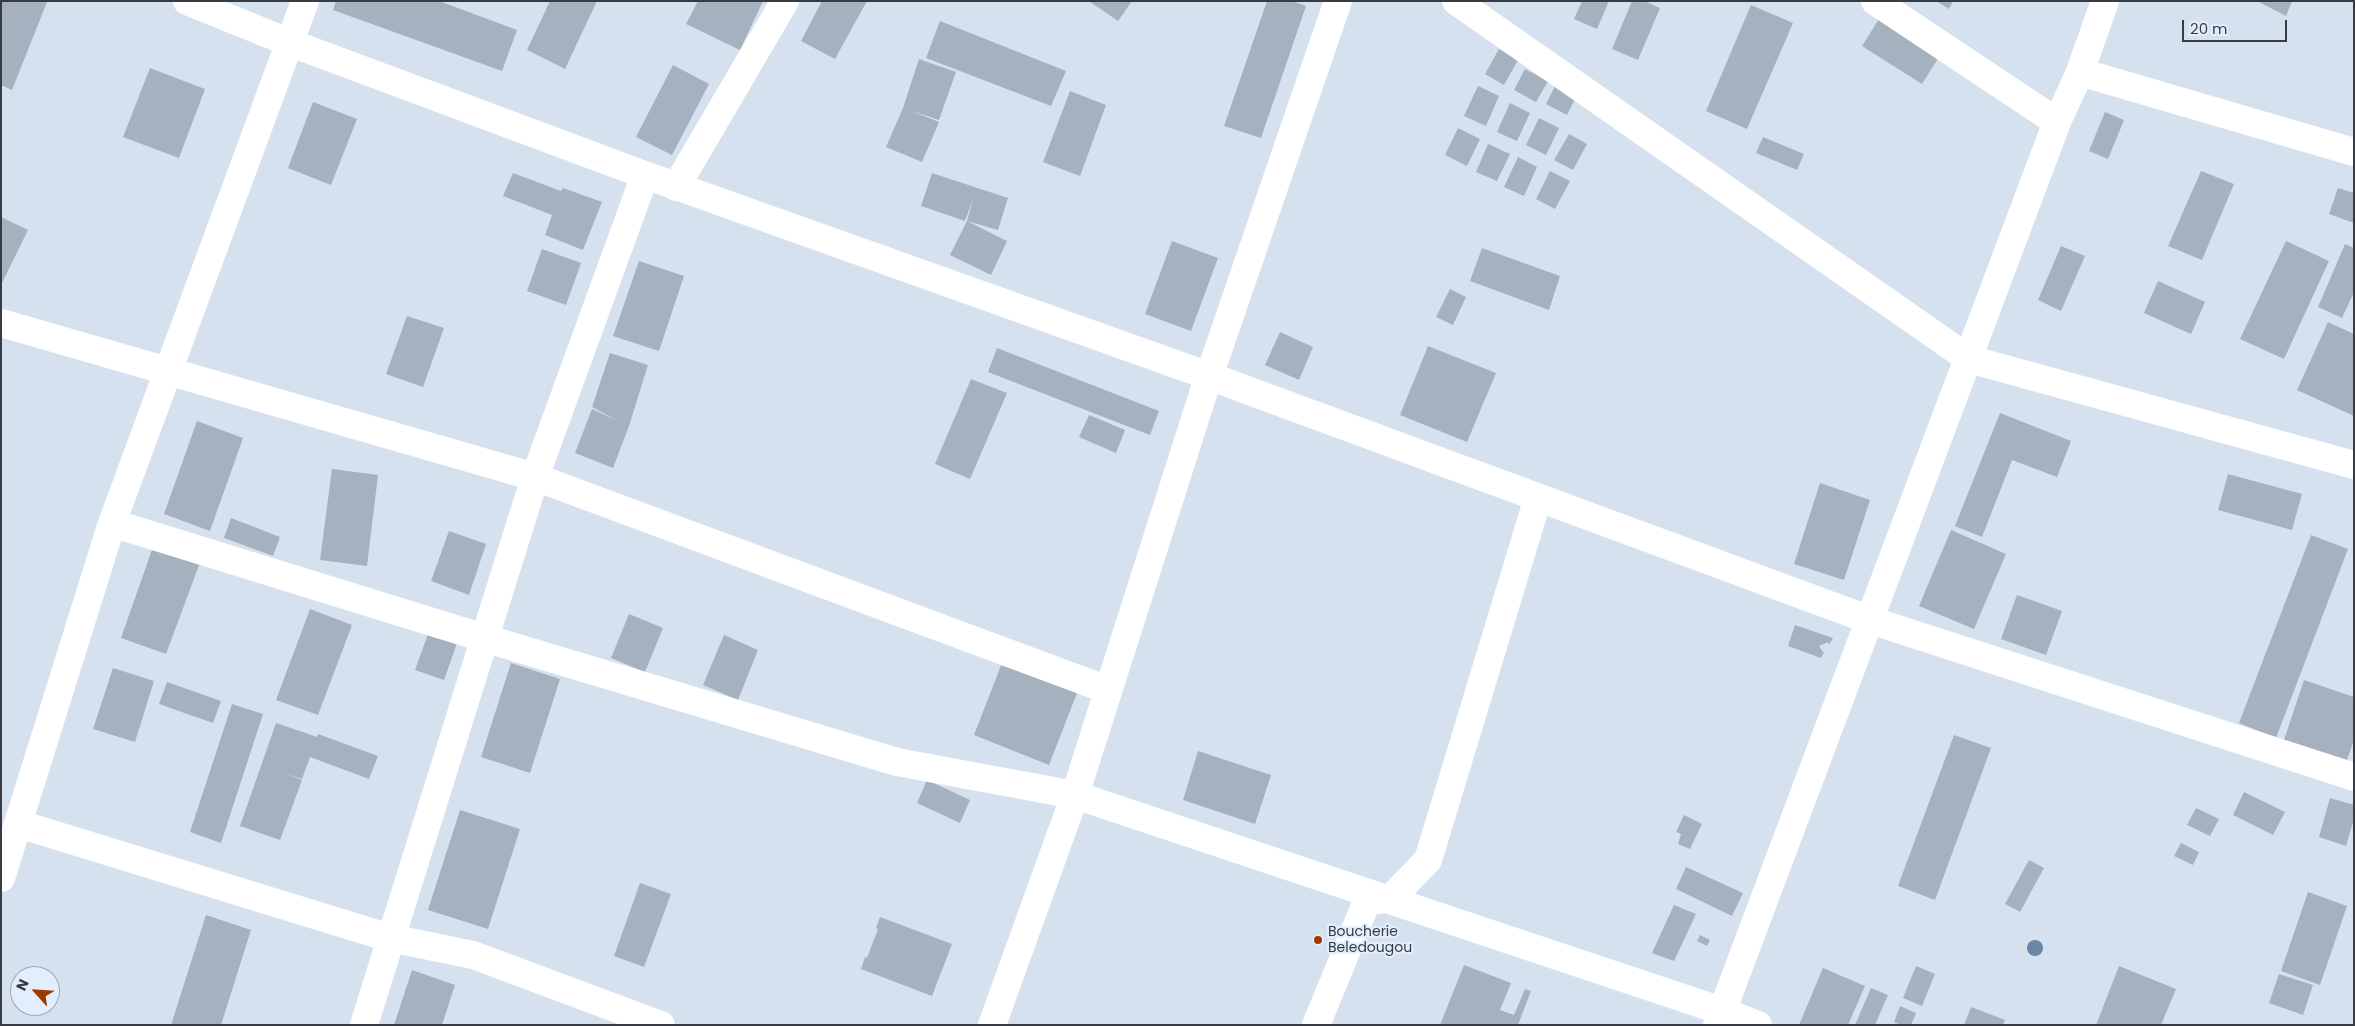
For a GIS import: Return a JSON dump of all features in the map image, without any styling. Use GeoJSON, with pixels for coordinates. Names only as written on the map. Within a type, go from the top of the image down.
{"type":"FeatureCollection","features":[{"type":"Feature","properties":{"kind":"street"},"geometry":{"type":"LineString","coordinates":[[187,1],[288,42],[676,187],[1209,376],[1870,620],[2354,777]]}},
{"type":"Feature","properties":{"kind":"street"},"geometry":{"type":"LineString","coordinates":[[1,878],[112,523],[304,1]]}},
{"type":"Feature","properties":{"kind":"street"},"geometry":{"type":"LineString","coordinates":[[676,187],[785,1]]}},
{"type":"Feature","properties":{"kind":"street"},"geometry":{"type":"LineString","coordinates":[[992,1025],[1075,794],[1209,376],[1338,1]]}},
{"type":"Feature","properties":{"kind":"street"},"geometry":{"type":"LineString","coordinates":[[1456,1],[1968,359],[2354,465]]}},
{"type":"Feature","properties":{"kind":"street"},"geometry":{"type":"LineString","coordinates":[[1875,1],[2056,122]]}},
{"type":"Feature","properties":{"kind":"street"},"geometry":{"type":"LineString","coordinates":[[1720,1018],[2056,122],[2080,72],[2105,1]]}},
{"type":"Feature","properties":{"kind":"street"},"geometry":{"type":"LineString","coordinates":[[2080,72],[2354,152]]}},
{"type":"Feature","properties":{"kind":"street"},"geometry":{"type":"LineString","coordinates":[[364,1025],[535,477],[645,175]]}},
{"type":"Feature","properties":{"kind":"street"},"geometry":{"type":"LineString","coordinates":[[1,323],[535,477],[1108,690]]}},
{"type":"Feature","properties":{"kind":"street"},"geometry":{"type":"LineString","coordinates":[[1316,1025],[1367,901],[1390,899],[1428,860],[1538,498]]}},
{"type":"Feature","properties":{"kind":"street"},"geometry":{"type":"LineString","coordinates":[[112,523],[484,638],[897,762],[1075,794],[1390,899],[1720,1018],[1758,1025]]}},
{"type":"Feature","properties":{"kind":"street"},"geometry":{"type":"LineString","coordinates":[[19,824],[390,938],[473,954],[661,1025]]}},
{"type":"Feature","properties":{"kind":"building"},"geometry":{"type":"Polygon","coordinates":[[[1,1],[47,2],[12,90],[1,85],[1,1]]]}},
{"type":"Feature","properties":{"kind":"building"},"geometry":{"type":"Polygon","coordinates":[[[336,1],[439,1],[517,30],[502,71],[333,10],[336,1]]]}},
{"type":"Feature","properties":{"kind":"building"},"geometry":{"type":"Polygon","coordinates":[[[550,1],[597,1],[565,69],[527,50],[550,1]]]}},
{"type":"Feature","properties":{"kind":"building"},"geometry":{"type":"Polygon","coordinates":[[[698,1],[763,1],[740,50],[686,24],[698,1]]]}},
{"type":"Feature","properties":{"kind":"building"},"geometry":{"type":"Polygon","coordinates":[[[822,1],[867,1],[835,59],[801,41],[822,1]]]}},
{"type":"Feature","properties":{"kind":"building"},"geometry":{"type":"Polygon","coordinates":[[[1089,1],[1132,1],[1118,21],[1089,1]]]}},
{"type":"Feature","properties":{"kind":"building"},"geometry":{"type":"Polygon","coordinates":[[[1267,1],[1292,1],[1306,6],[1261,138],[1224,126],[1267,1]]]}},
{"type":"Feature","properties":{"kind":"building"},"geometry":{"type":"Polygon","coordinates":[[[1582,1],[1609,1],[1597,29],[1574,19],[1582,1]]]}},
{"type":"Feature","properties":{"kind":"building"},"geometry":{"type":"Polygon","coordinates":[[[1632,1],[1644,1],[1660,8],[1638,60],[1612,49],[1632,1]]]}},
{"type":"Feature","properties":{"kind":"building"},"geometry":{"type":"Polygon","coordinates":[[[1936,1],[1953,1],[1949,9],[1936,1]]]}},
{"type":"Feature","properties":{"kind":"building"},"geometry":{"type":"Polygon","coordinates":[[[2257,1],[2292,1],[2286,16],[2257,1]]]}},
{"type":"Feature","properties":{"kind":"building"},"geometry":{"type":"Polygon","coordinates":[[[1751,5],[1793,23],[1747,129],[1706,111],[1751,5]]]}},
{"type":"Feature","properties":{"kind":"building"},"geometry":{"type":"Polygon","coordinates":[[[1884,11],[1944,49],[1922,84],[1862,46],[1884,11]]]}},
{"type":"Feature","properties":{"kind":"building"},"geometry":{"type":"Polygon","coordinates":[[[940,21],[1066,71],[1051,106],[926,58],[940,21]]]}},
{"type":"Feature","properties":{"kind":"building"},"geometry":{"type":"Polygon","coordinates":[[[1499,49],[1518,60],[1504,85],[1485,74],[1499,49]]]}},
{"type":"Feature","properties":{"kind":"building"},"geometry":{"type":"Polygon","coordinates":[[[919,59],[956,72],[939,120],[909,110],[939,122],[922,162],[886,147],[903,108],[919,59]]]}},
{"type":"Feature","properties":{"kind":"building"},"geometry":{"type":"Polygon","coordinates":[[[673,65],[709,84],[672,155],[636,137],[673,65]]]}},
{"type":"Feature","properties":{"kind":"building"},"geometry":{"type":"Polygon","coordinates":[[[150,68],[205,89],[179,158],[123,137],[150,68]]]}},
{"type":"Feature","properties":{"kind":"building"},"geometry":{"type":"Polygon","coordinates":[[[1525,69],[1548,81],[1536,102],[1514,90],[1525,69]]]}},
{"type":"Feature","properties":{"kind":"building"},"geometry":{"type":"Polygon","coordinates":[[[1556,84],[1577,95],[1567,115],[1546,104],[1556,84]]]}},
{"type":"Feature","properties":{"kind":"building"},"geometry":{"type":"Polygon","coordinates":[[[1478,86],[1499,96],[1486,126],[1464,116],[1478,86]]]}},
{"type":"Feature","properties":{"kind":"building"},"geometry":{"type":"Polygon","coordinates":[[[1070,91],[1106,105],[1080,176],[1043,162],[1070,91]]]}},
{"type":"Feature","properties":{"kind":"building"},"geometry":{"type":"Polygon","coordinates":[[[313,102],[357,119],[331,185],[288,168],[313,102]]]}},
{"type":"Feature","properties":{"kind":"building"},"geometry":{"type":"Polygon","coordinates":[[[1510,103],[1530,113],[1517,141],[1497,132],[1510,103]]]}},
{"type":"Feature","properties":{"kind":"building"},"geometry":{"type":"Polygon","coordinates":[[[2105,112],[2124,120],[2108,159],[2089,151],[2105,112]]]}},
{"type":"Feature","properties":{"kind":"building"},"geometry":{"type":"Polygon","coordinates":[[[1539,118],[1559,128],[1546,155],[1526,145],[1539,118]]]}},
{"type":"Feature","properties":{"kind":"building"},"geometry":{"type":"Polygon","coordinates":[[[1458,128],[1480,139],[1467,166],[1445,155],[1458,128]]]}},
{"type":"Feature","properties":{"kind":"building"},"geometry":{"type":"Polygon","coordinates":[[[1569,134],[1587,144],[1573,170],[1554,160],[1569,134]]]}},
{"type":"Feature","properties":{"kind":"building"},"geometry":{"type":"Polygon","coordinates":[[[1763,137],[1804,154],[1797,170],[1756,153],[1763,137]]]}},
{"type":"Feature","properties":{"kind":"building"},"geometry":{"type":"Polygon","coordinates":[[[1488,144],[1510,154],[1497,181],[1476,172],[1488,144]]]}},
{"type":"Feature","properties":{"kind":"building"},"geometry":{"type":"Polygon","coordinates":[[[1518,157],[1537,167],[1524,196],[1504,187],[1518,157]]]}},
{"type":"Feature","properties":{"kind":"building"},"geometry":{"type":"Polygon","coordinates":[[[1550,171],[1570,181],[1555,209],[1536,199],[1550,171]]]}},
{"type":"Feature","properties":{"kind":"building"},"geometry":{"type":"Polygon","coordinates":[[[2201,171],[2234,184],[2202,260],[2168,246],[2201,171]]]}},
{"type":"Feature","properties":{"kind":"building"},"geometry":{"type":"Polygon","coordinates":[[[513,173],[561,191],[563,188],[602,202],[583,250],[545,235],[552,215],[503,196],[513,173]]]}},
{"type":"Feature","properties":{"kind":"building"},"geometry":{"type":"Polygon","coordinates":[[[932,173],[1008,198],[998,230],[967,221],[974,196],[965,221],[921,206],[932,173]]]}},
{"type":"Feature","properties":{"kind":"building"},"geometry":{"type":"Polygon","coordinates":[[[2338,188],[2354,193],[2354,223],[2329,214],[2338,188]]]}},
{"type":"Feature","properties":{"kind":"building"},"geometry":{"type":"Polygon","coordinates":[[[1,217],[28,230],[1,285],[1,217]]]}},
{"type":"Feature","properties":{"kind":"building"},"geometry":{"type":"Polygon","coordinates":[[[967,221],[1007,241],[991,275],[950,255],[967,221]]]}},
{"type":"Feature","properties":{"kind":"building"},"geometry":{"type":"Polygon","coordinates":[[[1172,241],[1218,258],[1191,331],[1145,314],[1172,241]]]}},
{"type":"Feature","properties":{"kind":"building"},"geometry":{"type":"Polygon","coordinates":[[[2286,241],[2329,261],[2284,359],[2240,339],[2286,241]]]}},
{"type":"Feature","properties":{"kind":"building"},"geometry":{"type":"Polygon","coordinates":[[[2345,244],[2354,248],[2354,292],[2342,318],[2318,307],[2345,244]]]}},
{"type":"Feature","properties":{"kind":"building"},"geometry":{"type":"Polygon","coordinates":[[[2061,246],[2085,256],[2061,311],[2038,300],[2061,246]]]}},
{"type":"Feature","properties":{"kind":"building"},"geometry":{"type":"Polygon","coordinates":[[[1482,248],[1560,276],[1549,310],[1470,281],[1482,248]]]}},
{"type":"Feature","properties":{"kind":"building"},"geometry":{"type":"Polygon","coordinates":[[[542,249],[581,263],[566,305],[527,291],[542,249]]]}},
{"type":"Feature","properties":{"kind":"building"},"geometry":{"type":"Polygon","coordinates":[[[639,261],[684,276],[659,351],[613,336],[639,261]]]}},
{"type":"Feature","properties":{"kind":"building"},"geometry":{"type":"Polygon","coordinates":[[[2158,281],[2205,302],[2191,334],[2144,313],[2158,281]]]}},
{"type":"Feature","properties":{"kind":"building"},"geometry":{"type":"Polygon","coordinates":[[[1450,289],[1466,297],[1453,325],[1436,317],[1450,289]]]}},
{"type":"Feature","properties":{"kind":"building"},"geometry":{"type":"Polygon","coordinates":[[[407,316],[444,328],[423,387],[386,374],[407,316]]]}},
{"type":"Feature","properties":{"kind":"building"},"geometry":{"type":"Polygon","coordinates":[[[2328,322],[2354,334],[2354,416],[2297,390],[2328,322]]]}},
{"type":"Feature","properties":{"kind":"building"},"geometry":{"type":"Polygon","coordinates":[[[1280,332],[1313,347],[1299,380],[1265,365],[1280,332]]]}},
{"type":"Feature","properties":{"kind":"building"},"geometry":{"type":"Polygon","coordinates":[[[1428,346],[1496,373],[1467,442],[1400,415],[1428,346]]]}},
{"type":"Feature","properties":{"kind":"building"},"geometry":{"type":"Polygon","coordinates":[[[997,348],[1159,411],[1150,435],[988,372],[997,348]]]}},
{"type":"Feature","properties":{"kind":"building"},"geometry":{"type":"Polygon","coordinates":[[[610,353],[648,365],[629,426],[613,468],[575,453],[592,409],[618,421],[592,407],[610,353]]]}},
{"type":"Feature","properties":{"kind":"building"},"geometry":{"type":"Polygon","coordinates":[[[971,379],[1007,393],[970,479],[935,464],[971,379]]]}},
{"type":"Feature","properties":{"kind":"building"},"geometry":{"type":"Polygon","coordinates":[[[2000,413],[2071,441],[2057,477],[2012,460],[1982,537],[1955,526],[2000,413]]]}},
{"type":"Feature","properties":{"kind":"building"},"geometry":{"type":"Polygon","coordinates":[[[1089,415],[1125,430],[1116,453],[1079,437],[1089,415]]]}},
{"type":"Feature","properties":{"kind":"building"},"geometry":{"type":"Polygon","coordinates":[[[197,421],[243,438],[210,531],[164,514],[197,421]]]}},
{"type":"Feature","properties":{"kind":"building"},"geometry":{"type":"Polygon","coordinates":[[[332,469],[378,475],[367,566],[320,560],[332,469]]]}},
{"type":"Feature","properties":{"kind":"building"},"geometry":{"type":"Polygon","coordinates":[[[2228,474],[2302,494],[2292,530],[2218,510],[2228,474]]]}},
{"type":"Feature","properties":{"kind":"building"},"geometry":{"type":"Polygon","coordinates":[[[1820,483],[1870,500],[1844,580],[1794,564],[1820,483]]]}},
{"type":"Feature","properties":{"kind":"building"},"geometry":{"type":"Polygon","coordinates":[[[231,518],[280,537],[273,556],[224,538],[231,518]]]}},
{"type":"Feature","properties":{"kind":"building"},"geometry":{"type":"Polygon","coordinates":[[[1951,530],[2006,554],[1974,629],[1919,606],[1951,530]]]}},
{"type":"Feature","properties":{"kind":"building"},"geometry":{"type":"Polygon","coordinates":[[[449,531],[486,544],[469,595],[431,581],[449,531]]]}},
{"type":"Feature","properties":{"kind":"building"},"geometry":{"type":"Polygon","coordinates":[[[2311,535],[2348,549],[2276,738],[2239,723],[2311,535]]]}},
{"type":"Feature","properties":{"kind":"building"},"geometry":{"type":"Polygon","coordinates":[[[154,544],[201,560],[166,654],[121,638],[154,544]]]}},
{"type":"Feature","properties":{"kind":"building"},"geometry":{"type":"Polygon","coordinates":[[[2017,595],[2062,611],[2046,655],[2001,639],[2017,595]]]}},
{"type":"Feature","properties":{"kind":"building"},"geometry":{"type":"Polygon","coordinates":[[[310,609],[352,625],[318,715],[276,700],[310,609]]]}},
{"type":"Feature","properties":{"kind":"building"},"geometry":{"type":"Polygon","coordinates":[[[629,614],[663,628],[645,672],[611,658],[629,614]]]}},
{"type":"Feature","properties":{"kind":"building"},"geometry":{"type":"Polygon","coordinates":[[[1795,625],[1833,638],[1829,645],[1828,642],[1819,646],[1824,653],[1821,658],[1788,646],[1795,625]]]}},
{"type":"Feature","properties":{"kind":"building"},"geometry":{"type":"Polygon","coordinates":[[[428,634],[457,643],[444,680],[415,670],[428,634]]]}},
{"type":"Feature","properties":{"kind":"building"},"geometry":{"type":"Polygon","coordinates":[[[724,635],[758,650],[738,700],[703,685],[724,635]]]}},
{"type":"Feature","properties":{"kind":"building"},"geometry":{"type":"Polygon","coordinates":[[[511,663],[560,679],[530,773],[481,757],[511,663]]]}},
{"type":"Feature","properties":{"kind":"building"},"geometry":{"type":"Polygon","coordinates":[[[1002,663],[1077,693],[1049,765],[974,735],[1002,663]]]}},
{"type":"Feature","properties":{"kind":"building"},"geometry":{"type":"Polygon","coordinates":[[[113,668],[154,681],[135,742],[93,729],[113,668]]]}},
{"type":"Feature","properties":{"kind":"building"},"geometry":{"type":"Polygon","coordinates":[[[2304,680],[2354,697],[2354,740],[2343,771],[2281,749],[2304,680]]]}},
{"type":"Feature","properties":{"kind":"building"},"geometry":{"type":"Polygon","coordinates":[[[167,682],[221,701],[213,723],[159,704],[167,682]]]}},
{"type":"Feature","properties":{"kind":"building"},"geometry":{"type":"Polygon","coordinates":[[[232,704],[263,714],[221,843],[190,832],[232,704]]]}},
{"type":"Feature","properties":{"kind":"building"},"geometry":{"type":"Polygon","coordinates":[[[276,723],[317,737],[318,734],[378,756],[369,779],[310,757],[302,779],[284,773],[302,780],[280,840],[240,826],[276,723]]]}},
{"type":"Feature","properties":{"kind":"building"},"geometry":{"type":"Polygon","coordinates":[[[1954,735],[1991,748],[1935,900],[1898,886],[1954,735]]]}},
{"type":"Feature","properties":{"kind":"building"},"geometry":{"type":"Polygon","coordinates":[[[1198,751],[1271,775],[1255,824],[1183,800],[1198,751]]]}},
{"type":"Feature","properties":{"kind":"building"},"geometry":{"type":"Polygon","coordinates":[[[927,780],[970,800],[960,823],[917,803],[927,780]]]}},
{"type":"Feature","properties":{"kind":"building"},"geometry":{"type":"Polygon","coordinates":[[[2244,792],[2285,812],[2273,835],[2233,815],[2244,792]]]}},
{"type":"Feature","properties":{"kind":"building"},"geometry":{"type":"Polygon","coordinates":[[[2330,798],[2354,805],[2354,819],[2346,846],[2319,837],[2330,798]]]}},
{"type":"Feature","properties":{"kind":"building"},"geometry":{"type":"Polygon","coordinates":[[[2196,808],[2219,819],[2210,836],[2187,825],[2196,808]]]}},
{"type":"Feature","properties":{"kind":"building"},"geometry":{"type":"Polygon","coordinates":[[[460,810],[520,829],[488,929],[428,910],[460,810]]]}},
{"type":"Feature","properties":{"kind":"building"},"geometry":{"type":"Polygon","coordinates":[[[1684,815],[1702,824],[1690,849],[1678,844],[1681,834],[1676,832],[1684,815]]]}},
{"type":"Feature","properties":{"kind":"building"},"geometry":{"type":"Polygon","coordinates":[[[2181,843],[2199,852],[2193,865],[2174,856],[2181,843]]]}},
{"type":"Feature","properties":{"kind":"building"},"geometry":{"type":"Polygon","coordinates":[[[2029,860],[2044,868],[2020,912],[2005,904],[2029,860]]]}},
{"type":"Feature","properties":{"kind":"building"},"geometry":{"type":"Polygon","coordinates":[[[1686,867],[1743,893],[1732,916],[1676,889],[1686,867]]]}},
{"type":"Feature","properties":{"kind":"building"},"geometry":{"type":"Polygon","coordinates":[[[640,883],[671,894],[644,967],[614,956],[640,883]]]}},
{"type":"Feature","properties":{"kind":"building"},"geometry":{"type":"Polygon","coordinates":[[[2308,892],[2347,906],[2320,985],[2281,971],[2308,892]]]}},
{"type":"Feature","properties":{"kind":"building"},"geometry":{"type":"Polygon","coordinates":[[[1674,905],[1696,914],[1674,961],[1652,953],[1674,905]]]}},
{"type":"Feature","properties":{"kind":"building"},"geometry":{"type":"Polygon","coordinates":[[[206,915],[251,930],[221,1025],[171,1025],[206,915]]]}},
{"type":"Feature","properties":{"kind":"building"},"geometry":{"type":"Polygon","coordinates":[[[880,917],[952,944],[932,996],[861,969],[878,929],[876,928],[880,917]]]}},
{"type":"Feature","properties":{"kind":"building"},"geometry":{"type":"Polygon","coordinates":[[[1700,935],[1710,940],[1707,946],[1697,941],[1700,935]]]}},
{"type":"Feature","properties":{"kind":"building"},"geometry":{"type":"Polygon","coordinates":[[[1464,965],[1511,983],[1500,1010],[1514,1015],[1525,989],[1531,991],[1518,1025],[1440,1025],[1464,965]]]}},
{"type":"Feature","properties":{"kind":"building"},"geometry":{"type":"Polygon","coordinates":[[[1916,966],[1935,974],[1922,1006],[1903,998],[1916,966]]]}},
{"type":"Feature","properties":{"kind":"building"},"geometry":{"type":"Polygon","coordinates":[[[2119,966],[2176,989],[2161,1025],[2096,1025],[2119,966]]]}},
{"type":"Feature","properties":{"kind":"building"},"geometry":{"type":"Polygon","coordinates":[[[1823,968],[1865,986],[1848,1025],[1799,1025],[1823,968]]]}},
{"type":"Feature","properties":{"kind":"building"},"geometry":{"type":"Polygon","coordinates":[[[412,970],[455,985],[442,1025],[394,1025],[412,970]]]}},
{"type":"Feature","properties":{"kind":"building"},"geometry":{"type":"Polygon","coordinates":[[[2279,974],[2313,985],[2303,1015],[2269,1003],[2279,974]]]}},
{"type":"Feature","properties":{"kind":"building"},"geometry":{"type":"Polygon","coordinates":[[[1871,988],[1888,995],[1875,1025],[1855,1025],[1871,988]]]}},
{"type":"Feature","properties":{"kind":"building"},"geometry":{"type":"Polygon","coordinates":[[[1900,1006],[1916,1013],[1911,1025],[1901,1025],[1894,1022],[1900,1006]]]}},
{"type":"Feature","properties":{"kind":"building"},"geometry":{"type":"Polygon","coordinates":[[[1971,1007],[2005,1020],[2003,1025],[1964,1025],[1971,1007]]]}},
{"type":"Feature","properties":{"kind":"place","name":"Boucherie Beledougou"},"geometry":{"type":"Point","coordinates":[1318,940]}}]}
